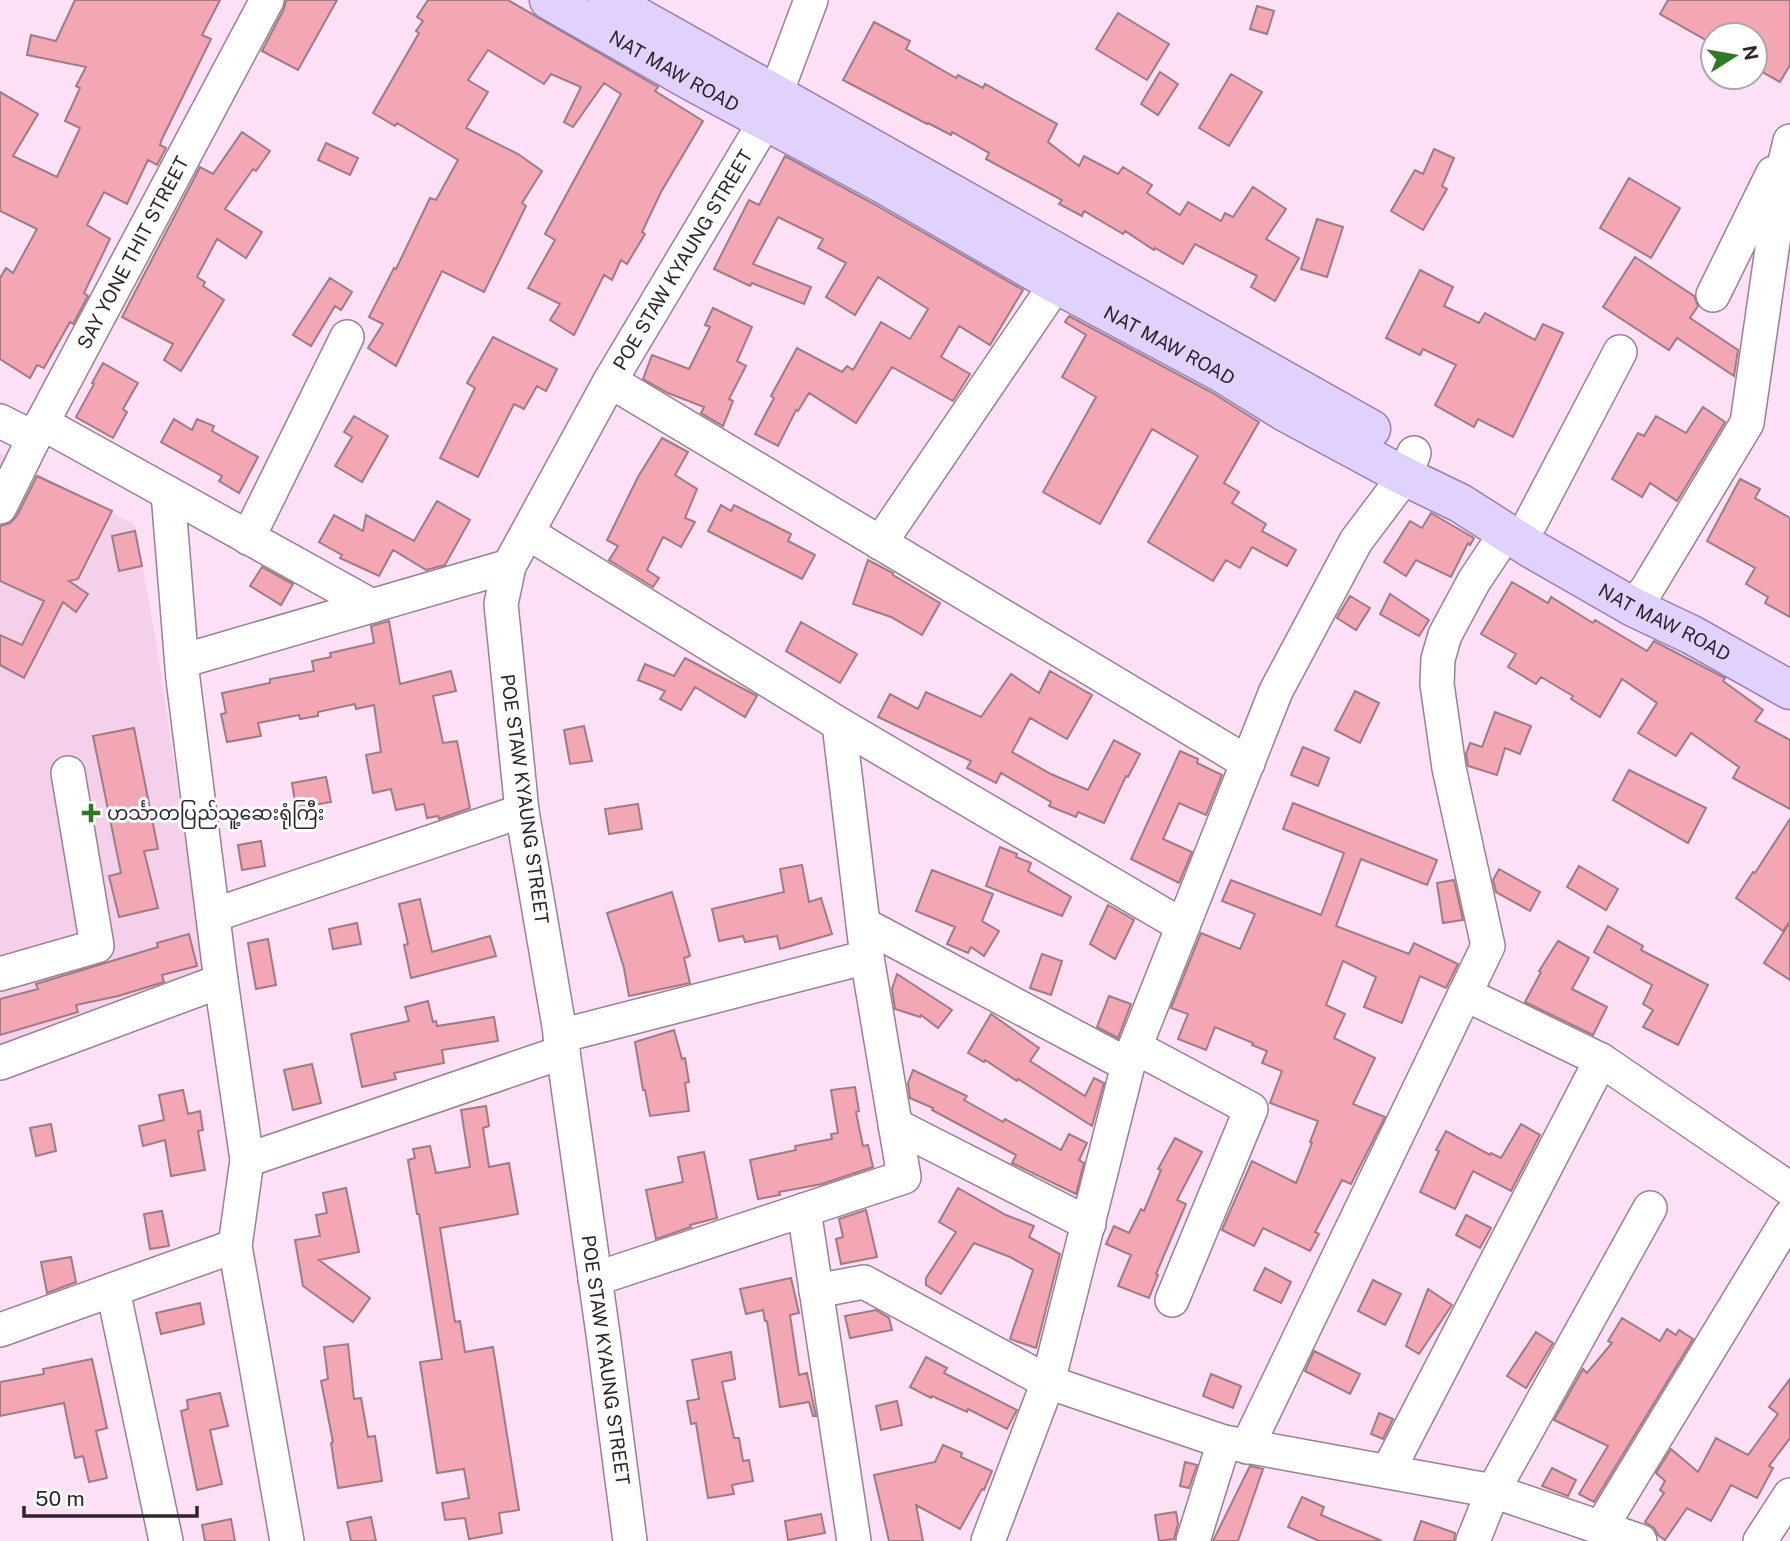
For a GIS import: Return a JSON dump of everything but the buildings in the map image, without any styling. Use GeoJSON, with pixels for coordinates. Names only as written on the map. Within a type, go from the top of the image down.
{"type":"FeatureCollection","features":[{"type":"Feature","properties":{"kind":"main road","name":"NAT MAW ROAD"},"geometry":{"type":"LineString","coordinates":[[549,0],[691,80],[771,107],[1410,465],[1460,503],[1519,527],[1640,598],[1692,635],[1790,690]]}},
{"type":"Feature","properties":{"kind":"main road","name":"NAT MAW ROAD"},"geometry":{"type":"LineString","coordinates":[[608,0],[885,185],[1056,284],[1222,373],[1285,412],[1410,465]]}},
{"type":"Feature","properties":{"kind":"main road","name":"NAT MAW ROAD"},"geometry":{"type":"LineString","coordinates":[[1640,598],[1790,667]]}},
{"type":"Feature","properties":{"kind":"street","name":"SAY YONE THIT STREET"},"geometry":{"type":"LineString","coordinates":[[0,507],[267,0]]}},
{"type":"Feature","properties":{"kind":"street","name":"POE STAW KYAUNG STREET"},"geometry":{"type":"LineString","coordinates":[[630,1541],[561,1044],[522,811],[501,604],[509,566],[610,381],[771,107],[811,0]]}},
{"type":"Feature","properties":{"kind":"street"},"geometry":{"type":"LineString","coordinates":[[1713,295],[1790,140]]}},
{"type":"Feature","properties":{"kind":"street"},"geometry":{"type":"LineString","coordinates":[[1640,598],[1747,423],[1790,140]]}},
{"type":"Feature","properties":{"kind":"street"},"geometry":{"type":"LineString","coordinates":[[880,543],[1056,284]]}},
{"type":"Feature","properties":{"kind":"street"},"geometry":{"type":"LineString","coordinates":[[248,538],[347,337]]}},
{"type":"Feature","properties":{"kind":"street"},"geometry":{"type":"LineString","coordinates":[[1193,1541],[1235,1445],[1488,946],[1449,768],[1437,684],[1438,659],[1445,635],[1474,581],[1519,527],[1620,352]]}},
{"type":"Feature","properties":{"kind":"street"},"geometry":{"type":"LineString","coordinates":[[610,381],[1248,763]]}},
{"type":"Feature","properties":{"kind":"street"},"geometry":{"type":"LineString","coordinates":[[0,421],[38,431],[168,493],[372,606]]}},
{"type":"Feature","properties":{"kind":"street"},"geometry":{"type":"LineString","coordinates":[[988,1541],[1048,1382],[1132,1056],[1276,691],[1356,541],[1410,465]]}},
{"type":"Feature","properties":{"kind":"street"},"geometry":{"type":"LineString","coordinates":[[168,493],[182,661],[221,981],[247,1160],[235,1246],[287,1541]]}},
{"type":"Feature","properties":{"kind":"street"},"geometry":{"type":"LineString","coordinates":[[528,533],[839,724],[1183,926]]}},
{"type":"Feature","properties":{"kind":"street"},"geometry":{"type":"LineString","coordinates":[[182,661],[509,566]]}},
{"type":"Feature","properties":{"kind":"street"},"geometry":{"type":"LineString","coordinates":[[595,1279],[904,1177],[867,957],[839,724]]}},
{"type":"Feature","properties":{"kind":"street"},"geometry":{"type":"LineString","coordinates":[[0,974],[97,946],[68,774]]}},
{"type":"Feature","properties":{"kind":"street"},"geometry":{"type":"LineString","coordinates":[[214,915],[522,811]]}},
{"type":"Feature","properties":{"kind":"street"},"geometry":{"type":"LineString","coordinates":[[863,925],[1132,1056],[1251,1109],[1171,1300]]}},
{"type":"Feature","properties":{"kind":"street"},"geometry":{"type":"LineString","coordinates":[[247,1160],[561,1044],[867,957]]}},
{"type":"Feature","properties":{"kind":"street"},"geometry":{"type":"LineString","coordinates":[[0,1063],[221,981]]}},
{"type":"Feature","properties":{"kind":"street"},"geometry":{"type":"LineString","coordinates":[[1465,994],[1601,1060],[1790,1189]]}},
{"type":"Feature","properties":{"kind":"street"},"geometry":{"type":"LineString","coordinates":[[1388,1471],[1601,1060]]}},
{"type":"Feature","properties":{"kind":"street"},"geometry":{"type":"LineString","coordinates":[[895,1125],[1089,1224]]}},
{"type":"Feature","properties":{"kind":"street"},"geometry":{"type":"LineString","coordinates":[[1473,1541],[1493,1491],[1650,1208]]}},
{"type":"Feature","properties":{"kind":"street"},"geometry":{"type":"LineString","coordinates":[[804,1210],[854,1541]]}},
{"type":"Feature","properties":{"kind":"street"},"geometry":{"type":"LineString","coordinates":[[1600,1529],[1790,1216]]}},
{"type":"Feature","properties":{"kind":"street"},"geometry":{"type":"LineString","coordinates":[[0,1331],[235,1246]]}},
{"type":"Feature","properties":{"kind":"street"},"geometry":{"type":"LineString","coordinates":[[816,1291],[864,1282],[1048,1382],[1235,1445],[1493,1491],[1559,1528],[1600,1529],[1640,1541]]}},
{"type":"Feature","properties":{"kind":"street"},"geometry":{"type":"LineString","coordinates":[[113,1290],[166,1541]]}},
{"type":"Feature","properties":{"kind":"street"},"geometry":{"type":"LineString","coordinates":[[1757,1540],[1790,1496]]}},
{"type":"Feature","properties":{"kind":"shaded area","name":"ဟင်္သာတပြည်သူ့ဆေးရုံကြီး"},"geometry":{"type":"Polygon","coordinates":[[[0,453],[135,525],[158,653],[205,973],[0,1047],[0,453]]]}},
{"type":"Feature","properties":{"kind":"place","name":"ဟင်္သာတပြည်သူ့ဆေးရုံကြီး"},"geometry":{"type":"Point","coordinates":[91,813]}}]}
